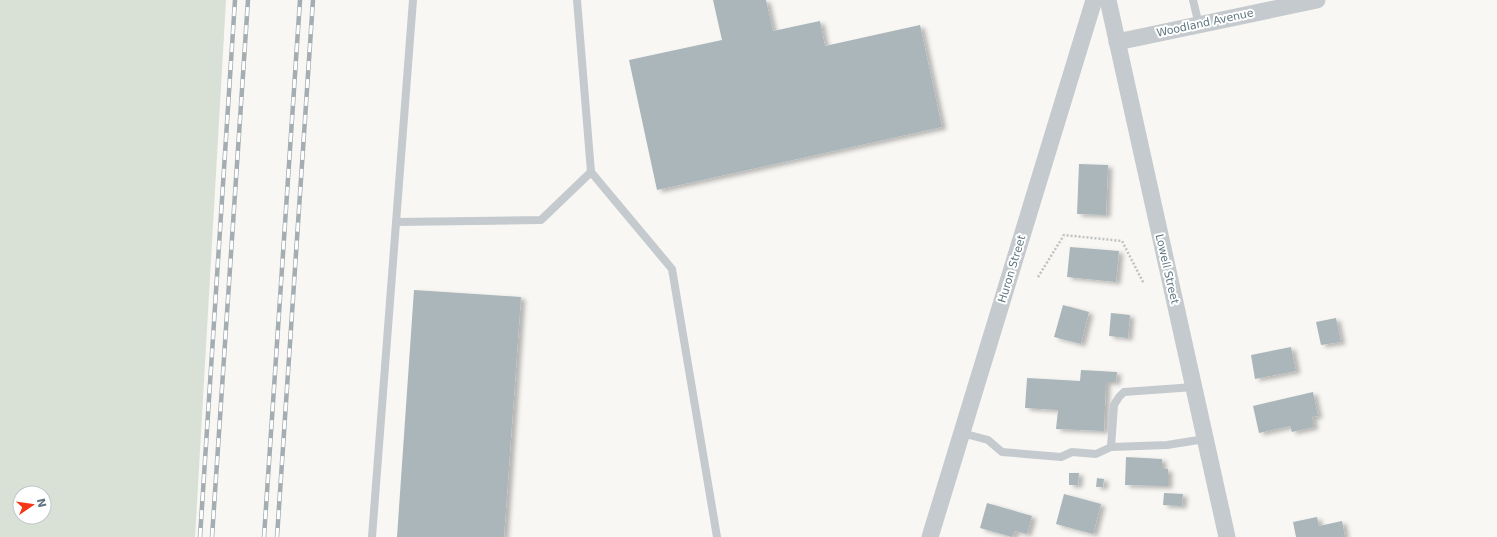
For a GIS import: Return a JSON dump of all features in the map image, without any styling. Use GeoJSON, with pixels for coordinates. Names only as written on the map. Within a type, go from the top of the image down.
{"type":"FeatureCollection","features":[{"type":"Feature","properties":{"kind":"street","name":"Huron Street"},"geometry":{"type":"LineString","coordinates":[[930,537],[1094,0]]}},
{"type":"Feature","properties":{"kind":"street","name":"Lowell Street"},"geometry":{"type":"LineString","coordinates":[[1108,0],[1227,537]]}},
{"type":"Feature","properties":{"kind":"street","name":"Woodland Avenue"},"geometry":{"type":"LineString","coordinates":[[1117,42],[1317,0]]}},
{"type":"Feature","properties":{"kind":"lane"},"geometry":{"type":"LineString","coordinates":[[372,537],[413,0]]}},
{"type":"Feature","properties":{"kind":"lane"},"geometry":{"type":"LineString","coordinates":[[577,0],[591,172],[672,268],[717,537]]}},
{"type":"Feature","properties":{"kind":"lane"},"geometry":{"type":"LineString","coordinates":[[1193,0],[1199,25]]}},
{"type":"Feature","properties":{"kind":"lane"},"geometry":{"type":"LineString","coordinates":[[396,222],[541,220],[591,172]]}},
{"type":"Feature","properties":{"kind":"lane"},"geometry":{"type":"LineString","coordinates":[[1111,447],[1114,405],[1124,392],[1194,387]]}},
{"type":"Feature","properties":{"kind":"lane"},"geometry":{"type":"LineString","coordinates":[[962,432],[988,440],[1002,452],[1061,457],[1072,452],[1096,454],[1111,447],[1167,445],[1205,439]]}},
{"type":"Feature","properties":{"kind":"path"},"geometry":{"type":"LineString","coordinates":[[1038,277],[1064,235],[1122,242],[1144,284]]}},
{"type":"Feature","properties":{"kind":"shaded area"},"geometry":{"type":"Polygon","coordinates":[[[0,0],[226,0],[195,537],[0,537],[0,0]]]}},
{"type":"Feature","properties":{"kind":"building"},"geometry":{"type":"Polygon","coordinates":[[[713,0],[766,0],[773,31],[820,21],[825,46],[920,25],[942,127],[657,190],[629,60],[722,40],[713,0]]]}},
{"type":"Feature","properties":{"kind":"building"},"geometry":{"type":"Polygon","coordinates":[[[1079,164],[1108,165],[1106,215],[1077,214],[1079,164]]]}},
{"type":"Feature","properties":{"kind":"building"},"geometry":{"type":"Polygon","coordinates":[[[1070,247],[1119,251],[1116,282],[1067,277],[1070,247]]]}},
{"type":"Feature","properties":{"kind":"building"},"geometry":{"type":"Polygon","coordinates":[[[414,290],[521,297],[504,537],[397,537],[414,290]]]}},
{"type":"Feature","properties":{"kind":"building"},"geometry":{"type":"Polygon","coordinates":[[[1063,305],[1089,312],[1081,344],[1054,337],[1063,305]]]}},
{"type":"Feature","properties":{"kind":"building"},"geometry":{"type":"Polygon","coordinates":[[[1111,313],[1130,315],[1128,338],[1109,336],[1111,313]]]}},
{"type":"Feature","properties":{"kind":"building"},"geometry":{"type":"Polygon","coordinates":[[[1336,318],[1341,342],[1321,345],[1316,322],[1336,318]]]}},
{"type":"Feature","properties":{"kind":"building"},"geometry":{"type":"Polygon","coordinates":[[[1291,347],[1296,371],[1255,379],[1251,355],[1291,347]]]}},
{"type":"Feature","properties":{"kind":"building"},"geometry":{"type":"Polygon","coordinates":[[[1081,370],[1117,372],[1116,382],[1106,382],[1104,431],[1056,429],[1058,410],[1025,408],[1027,378],[1080,381],[1081,370]]]}},
{"type":"Feature","properties":{"kind":"building"},"geometry":{"type":"Polygon","coordinates":[[[1313,392],[1318,416],[1312,417],[1314,427],[1292,432],[1290,426],[1259,433],[1253,406],[1313,392]]]}},
{"type":"Feature","properties":{"kind":"building"},"geometry":{"type":"Polygon","coordinates":[[[1126,457],[1162,459],[1162,469],[1168,469],[1168,486],[1125,485],[1126,457]]]}},
{"type":"Feature","properties":{"kind":"building"},"geometry":{"type":"Polygon","coordinates":[[[1069,473],[1079,473],[1078,485],[1069,485],[1069,473]]]}},
{"type":"Feature","properties":{"kind":"building"},"geometry":{"type":"Polygon","coordinates":[[[1097,478],[1104,479],[1103,487],[1096,487],[1097,478]]]}},
{"type":"Feature","properties":{"kind":"building"},"geometry":{"type":"Polygon","coordinates":[[[1164,493],[1183,494],[1182,506],[1163,505],[1164,493]]]}},
{"type":"Feature","properties":{"kind":"building"},"geometry":{"type":"Polygon","coordinates":[[[1064,494],[1101,504],[1093,534],[1056,524],[1064,494]]]}},
{"type":"Feature","properties":{"kind":"building"},"geometry":{"type":"Polygon","coordinates":[[[987,503],[1032,516],[1027,534],[1015,531],[1012,537],[980,528],[987,503]]]}},
{"type":"Feature","properties":{"kind":"building"},"geometry":{"type":"Polygon","coordinates":[[[1317,517],[1319,526],[1342,521],[1345,537],[1296,537],[1293,522],[1317,517]]]}},
{"type":"Feature","properties":{"kind":"railway"},"geometry":{"type":"LineString","coordinates":[[200,537],[235,0]]}},
{"type":"Feature","properties":{"kind":"railway"},"geometry":{"type":"LineString","coordinates":[[212,537],[248,0]]}},
{"type":"Feature","properties":{"kind":"railway"},"geometry":{"type":"LineString","coordinates":[[264,537],[300,0]]}},
{"type":"Feature","properties":{"kind":"railway"},"geometry":{"type":"LineString","coordinates":[[277,537],[313,0]]}}]}
